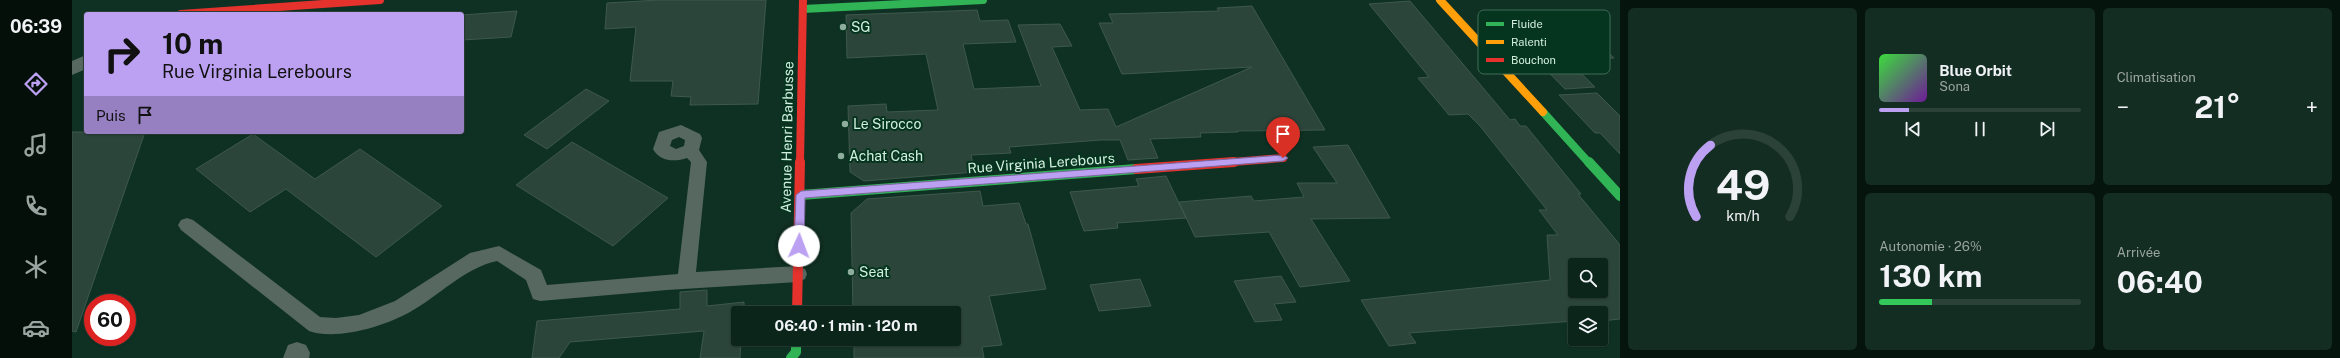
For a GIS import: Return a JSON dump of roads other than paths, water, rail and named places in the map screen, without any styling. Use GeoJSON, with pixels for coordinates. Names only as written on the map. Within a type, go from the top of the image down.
{"type":"FeatureCollection","features":[{"type":"Feature","properties":{"kind":"street"},"geometry":{"type":"LineString","coordinates":[[209,12],[380,0]]}},
{"type":"Feature","properties":{"kind":"street"},"geometry":{"type":"LineString","coordinates":[[803,5],[983,0]]}},
{"type":"Feature","properties":{"kind":"street"},"geometry":{"type":"LineString","coordinates":[[1440,0],[1478,41]]}},
{"type":"Feature","properties":{"kind":"street","name":"Avenue Henri Barbusse"},"geometry":{"type":"LineString","coordinates":[[797,306],[801,195],[803,5]]}},
{"type":"Feature","properties":{"kind":"street"},"geometry":{"type":"LineString","coordinates":[[72,69],[84,63]]}},
{"type":"Feature","properties":{"kind":"street"},"geometry":{"type":"LineString","coordinates":[[1508,74],[1620,196]]}},
{"type":"Feature","properties":{"kind":"street","name":"Rue Virginia Lerebours"},"geometry":{"type":"LineString","coordinates":[[801,195],[1283,158]]}},
{"type":"Feature","properties":{"kind":"street"},"geometry":{"type":"LineString","coordinates":[[796,346],[797,356]]}},
{"type":"Feature","properties":{"kind":"lane"},"geometry":{"type":"LineString","coordinates":[[686,282],[699,162],[691,150]]}},
{"type":"Feature","properties":{"kind":"lane"},"geometry":{"type":"LineString","coordinates":[[188,225],[316,325],[336,326],[359,323],[395,310],[424,294],[477,258],[498,253],[534,275],[540,293],[798,274]]}},
{"type":"Feature","properties":{"kind":"place","name":"SG"},"geometry":{"type":"Point","coordinates":[843,27]}},
{"type":"Feature","properties":{"kind":"place","name":"Le Sirocco"},"geometry":{"type":"Point","coordinates":[845,124]}},
{"type":"Feature","properties":{"kind":"place","name":"Achat Cash"},"geometry":{"type":"Point","coordinates":[841,156]}},
{"type":"Feature","properties":{"kind":"place","name":"Seat"},"geometry":{"type":"Point","coordinates":[851,272]}}]}
